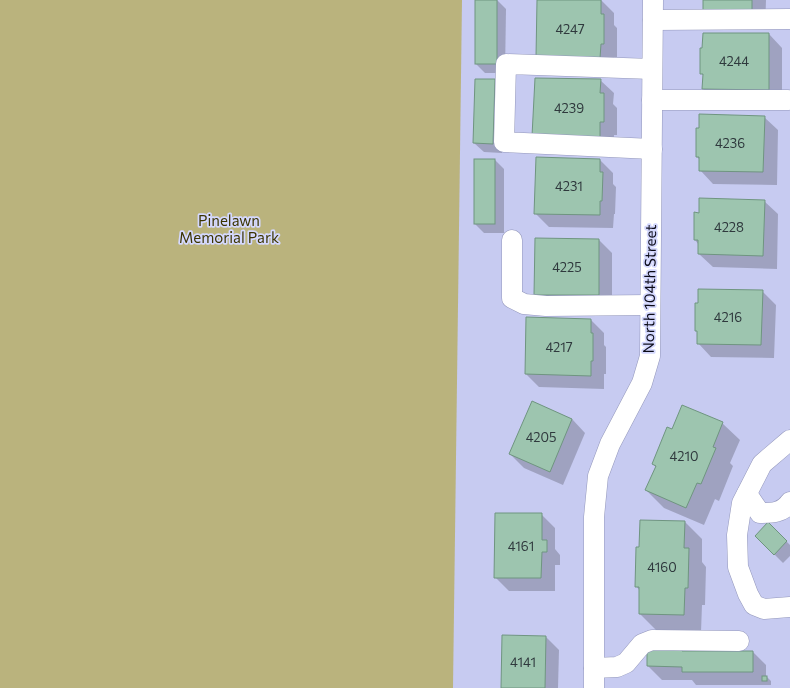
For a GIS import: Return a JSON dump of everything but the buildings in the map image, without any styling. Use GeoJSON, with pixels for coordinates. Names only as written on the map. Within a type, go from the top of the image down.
{"type":"FeatureCollection","features":[{"type":"Feature","properties":{"kind":"street","name":"North 104th Street"},"geometry":{"type":"LineString","coordinates":[[594,688],[594,517],[598,476],[610,444],[642,383],[650,356],[653,0]]}},
{"type":"Feature","properties":{"kind":"street"},"geometry":{"type":"LineString","coordinates":[[653,20],[789,20]]}},
{"type":"Feature","properties":{"kind":"street"},"geometry":{"type":"LineString","coordinates":[[652,69],[506,64],[504,142],[652,150]]}},
{"type":"Feature","properties":{"kind":"street"},"geometry":{"type":"LineString","coordinates":[[652,100],[788,100]]}},
{"type":"Feature","properties":{"kind":"street"},"geometry":{"type":"LineString","coordinates":[[512,240],[512,298],[524,304],[546,306],[650,306]]}},
{"type":"Feature","properties":{"kind":"street"},"geometry":{"type":"LineString","coordinates":[[790,440],[762,464],[742,503],[737,535],[738,567],[748,594],[754,605],[764,609],[790,607]]}},
{"type":"Feature","properties":{"kind":"street"},"geometry":{"type":"LineString","coordinates":[[747,494],[760,513],[772,514],[786,508],[790,502]]}},
{"type":"Feature","properties":{"kind":"street"},"geometry":{"type":"LineString","coordinates":[[594,668],[617,667],[626,663],[642,644],[652,640],[739,641]]}},
{"type":"Feature","properties":{"kind":"green space","name":"Pinelawn Memorial Park"},"geometry":{"type":"Polygon","coordinates":[[[0,0],[462,0],[453,688],[0,688],[0,0]]]}}]}
